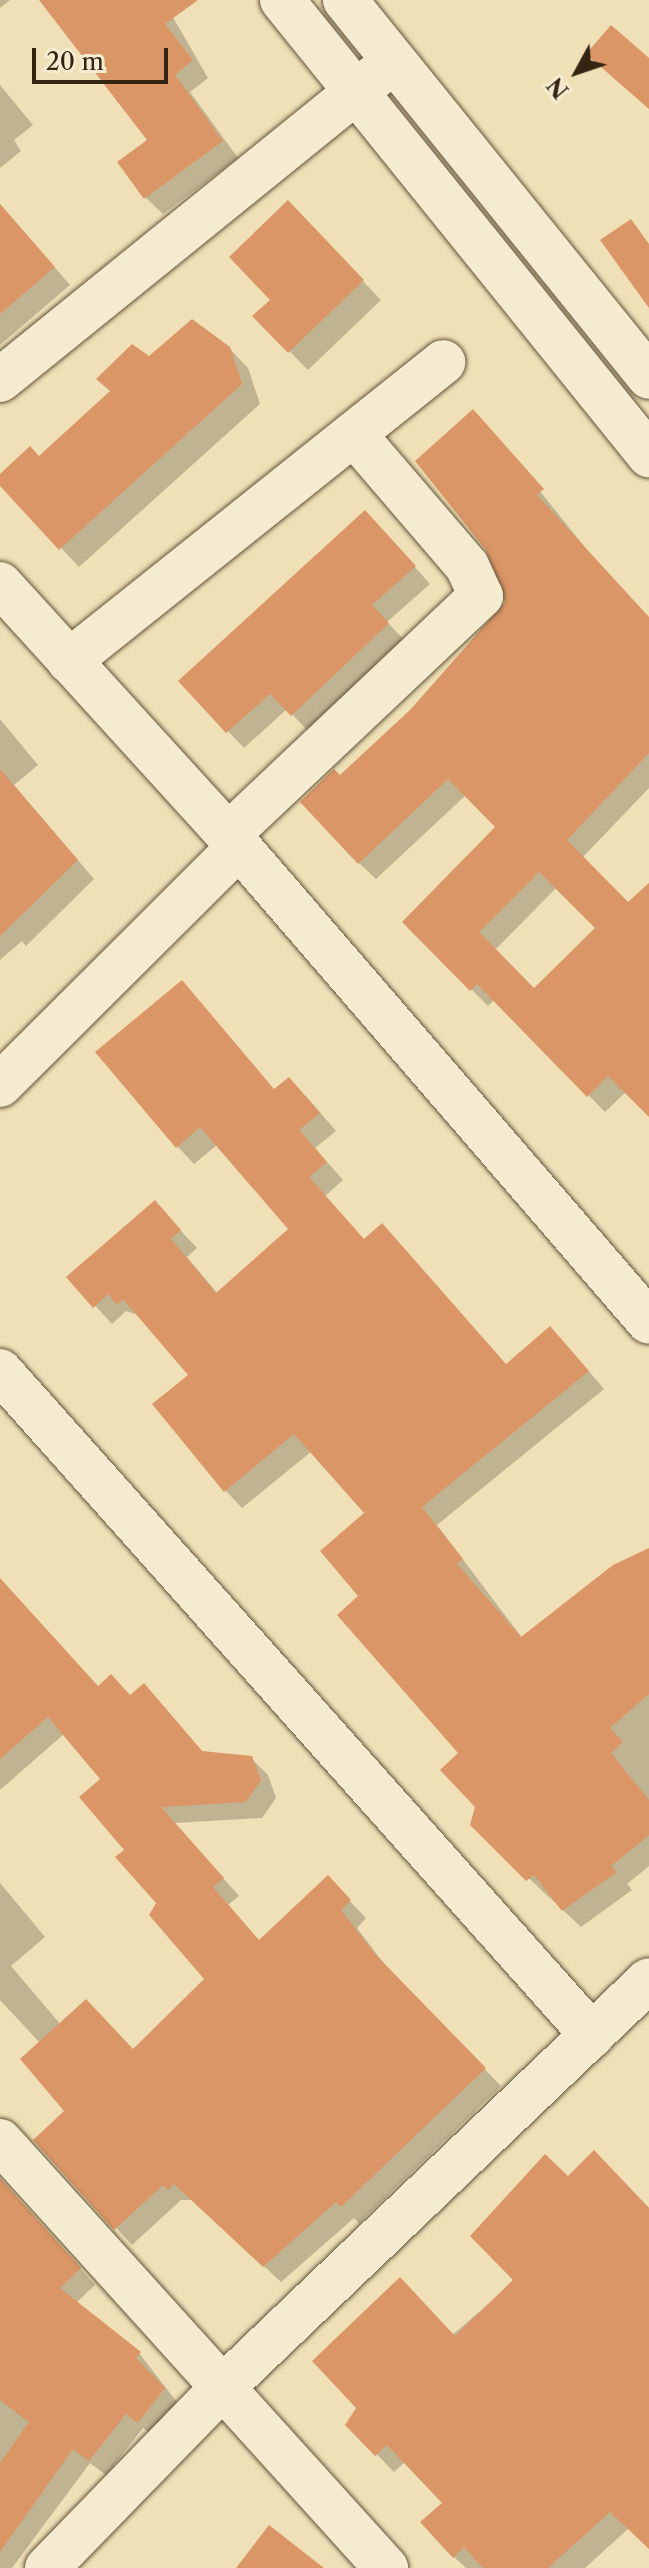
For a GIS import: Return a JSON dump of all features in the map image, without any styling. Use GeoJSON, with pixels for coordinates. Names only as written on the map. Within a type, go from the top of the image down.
{"type":"FeatureCollection","features":[{"type":"Feature","properties":{"kind":"street"},"geometry":{"type":"LineString","coordinates":[[282,0],[649,455]]}},
{"type":"Feature","properties":{"kind":"street"},"geometry":{"type":"LineString","coordinates":[[345,0],[649,377]]}},
{"type":"Feature","properties":{"kind":"street"},"geometry":{"type":"LineString","coordinates":[[0,380],[354,89],[393,62]]}},
{"type":"Feature","properties":{"kind":"street"},"geometry":{"type":"LineString","coordinates":[[69,661],[443,362]]}},
{"type":"Feature","properties":{"kind":"street"},"geometry":{"type":"LineString","coordinates":[[0,1085],[234,841],[481,596],[467,566],[354,434]]}},
{"type":"Feature","properties":{"kind":"street"},"geometry":{"type":"LineString","coordinates":[[0,584],[234,841],[649,1322]]}},
{"type":"Feature","properties":{"kind":"street"},"geometry":{"type":"LineString","coordinates":[[0,1371],[592,2035]]}},
{"type":"Feature","properties":{"kind":"street"},"geometry":{"type":"LineString","coordinates":[[47,2568],[220,2390],[649,1980]]}},
{"type":"Feature","properties":{"kind":"street"},"geometry":{"type":"LineString","coordinates":[[0,2141],[220,2390],[386,2568]]}},
{"type":"Feature","properties":{"kind":"building"},"geometry":{"type":"Polygon","coordinates":[[[39,0],[198,0],[165,24],[193,60],[175,75],[223,141],[144,199],[117,162],[147,140],[39,0]]]}},
{"type":"Feature","properties":{"kind":"building"},"geometry":{"type":"Polygon","coordinates":[[[611,25],[649,58],[649,109],[586,54],[611,25]]]}},
{"type":"Feature","properties":{"kind":"building"},"geometry":{"type":"Polygon","coordinates":[[[288,200],[364,280],[288,353],[252,316],[270,300],[229,257],[288,200]]]}},
{"type":"Feature","properties":{"kind":"building"},"geometry":{"type":"Polygon","coordinates":[[[0,204],[55,267],[0,314],[0,204]]]}},
{"type":"Feature","properties":{"kind":"building"},"geometry":{"type":"Polygon","coordinates":[[[631,219],[649,244],[649,308],[600,240],[631,219]]]}},
{"type":"Feature","properties":{"kind":"building"},"geometry":{"type":"Polygon","coordinates":[[[192,319],[230,347],[242,384],[59,550],[0,486],[0,474],[30,446],[39,456],[110,391],[96,379],[132,344],[149,356],[192,319]]]}},
{"type":"Feature","properties":{"kind":"building"},"geometry":{"type":"Polygon","coordinates":[[[473,409],[544,489],[537,495],[649,617],[649,753],[567,840],[628,902],[649,883],[649,1117],[608,1076],[587,1097],[477,984],[470,991],[402,922],[495,827],[448,779],[358,864],[300,802],[334,769],[340,775],[411,709],[505,602],[486,550],[415,461],[473,409]],[[539,872],[479,932],[534,988],[595,928],[539,872]]]}},
{"type":"Feature","properties":{"kind":"building"},"geometry":{"type":"Polygon","coordinates":[[[365,510],[416,566],[372,605],[389,623],[291,716],[270,694],[226,733],[178,681],[365,510]]]}},
{"type":"Feature","properties":{"kind":"building"},"geometry":{"type":"Polygon","coordinates":[[[0,769],[78,860],[0,936],[0,769]]]}},
{"type":"Feature","properties":{"kind":"building"},"geometry":{"type":"Polygon","coordinates":[[[182,980],[274,1089],[289,1077],[320,1113],[299,1130],[327,1162],[309,1177],[364,1239],[382,1223],[506,1364],[550,1326],[589,1371],[422,1507],[463,1559],[457,1564],[521,1637],[613,1565],[649,1548],[649,1694],[610,1728],[623,1742],[611,1753],[649,1800],[649,1835],[611,1866],[617,1872],[562,1911],[534,1875],[526,1881],[470,1825],[475,1807],[440,1770],[458,1753],[337,1615],[358,1596],[320,1551],[364,1513],[294,1434],[224,1492],[152,1404],[188,1375],[123,1299],[117,1305],[108,1294],[93,1308],[66,1277],[155,1200],[181,1230],[171,1239],[216,1293],[288,1229],[200,1127],[176,1148],[95,1052],[182,980]]]}},
{"type":"Feature","properties":{"kind":"building"},"geometry":{"type":"Polygon","coordinates":[[[0,1578],[98,1686],[111,1674],[130,1695],[144,1683],[202,1751],[252,1756],[261,1780],[246,1802],[161,1807],[224,1878],[213,1887],[259,1940],[328,1875],[351,1900],[341,1910],[375,1954],[486,2068],[341,2207],[336,2202],[263,2267],[174,2184],[168,2190],[163,2185],[114,2230],[33,2140],[64,2111],[20,2059],[86,1999],[133,2049],[204,1979],[149,1915],[156,1903],[115,1857],[124,1850],[79,1797],[100,1779],[48,1717],[0,1759],[0,1578]]]}},
{"type":"Feature","properties":{"kind":"building"},"geometry":{"type":"Polygon","coordinates":[[[594,2150],[649,2208],[649,2549],[610,2512],[548,2568],[483,2568],[464,2547],[453,2558],[420,2522],[442,2503],[387,2445],[375,2456],[345,2425],[356,2408],[312,2361],[400,2277],[455,2336],[513,2280],[470,2236],[545,2154],[568,2176],[594,2150]]]}},
{"type":"Feature","properties":{"kind":"building"},"geometry":{"type":"Polygon","coordinates":[[[0,2178],[81,2268],[60,2288],[141,2352],[136,2358],[165,2388],[138,2423],[126,2414],[89,2461],[73,2449],[0,2552],[0,2463],[29,2422],[0,2400],[0,2178]]]}},
{"type":"Feature","properties":{"kind":"building"},"geometry":{"type":"Polygon","coordinates":[[[269,2525],[324,2568],[236,2568],[269,2525]]]}}]}
